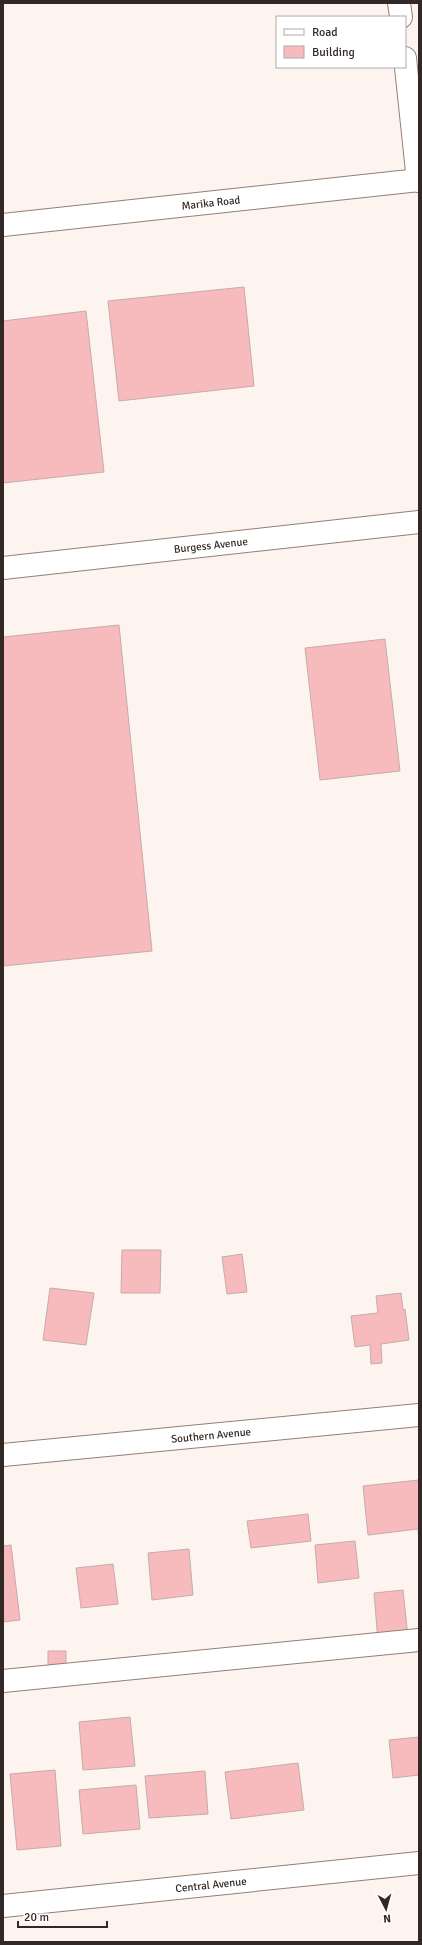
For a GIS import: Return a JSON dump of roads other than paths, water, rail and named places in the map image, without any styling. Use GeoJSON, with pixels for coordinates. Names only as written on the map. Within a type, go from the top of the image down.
{"type":"FeatureCollection","features":[{"type":"Feature","properties":{"kind":"street"},"geometry":{"type":"LineString","coordinates":[[399,3],[401,16]]}},
{"type":"Feature","properties":{"kind":"street"},"geometry":{"type":"LineString","coordinates":[[406,67],[419,180]]}},
{"type":"Feature","properties":{"kind":"street","name":"Marika Road"},"geometry":{"type":"LineString","coordinates":[[3,225],[419,180]]}},
{"type":"Feature","properties":{"kind":"street","name":"Burgess Avenue"},"geometry":{"type":"LineString","coordinates":[[3,568],[419,522]]}},
{"type":"Feature","properties":{"kind":"street","name":"Southern Avenue"},"geometry":{"type":"LineString","coordinates":[[3,1455],[419,1415]]}},
{"type":"Feature","properties":{"kind":"street"},"geometry":{"type":"LineString","coordinates":[[3,1682],[419,1640]]}},
{"type":"Feature","properties":{"kind":"street","name":"Central Avenue"},"geometry":{"type":"LineString","coordinates":[[3,1906],[419,1863]]}}]}
